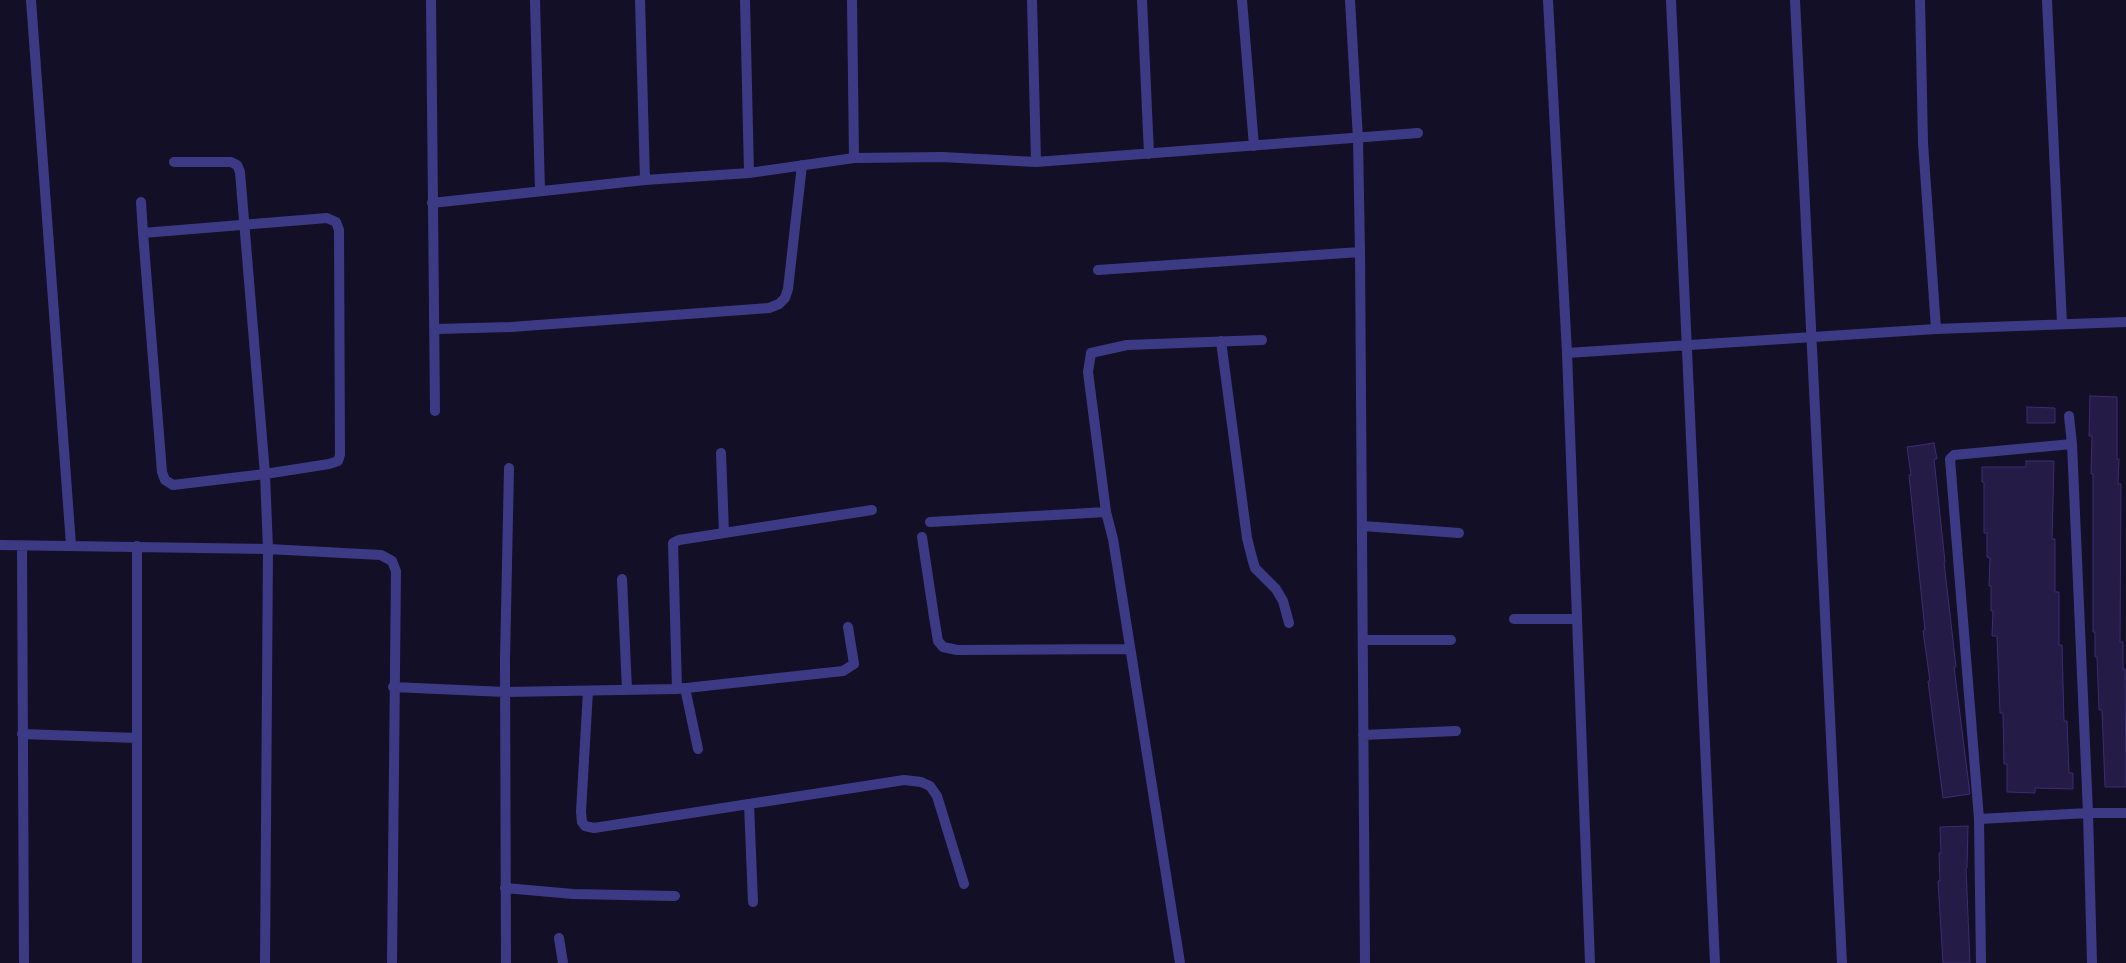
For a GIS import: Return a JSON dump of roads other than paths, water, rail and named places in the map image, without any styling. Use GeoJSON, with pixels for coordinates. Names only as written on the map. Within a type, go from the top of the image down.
{"type":"FeatureCollection","features":[{"type":"Feature","properties":{"kind":"street"},"geometry":{"type":"LineString","coordinates":[[31,0],[71,545]]}},
{"type":"Feature","properties":{"kind":"street"},"geometry":{"type":"LineString","coordinates":[[431,0],[432,203],[436,329],[435,412]]}},
{"type":"Feature","properties":{"kind":"street"},"geometry":{"type":"LineString","coordinates":[[535,0],[540,192]]}},
{"type":"Feature","properties":{"kind":"street"},"geometry":{"type":"LineString","coordinates":[[640,0],[644,180]]}},
{"type":"Feature","properties":{"kind":"street"},"geometry":{"type":"LineString","coordinates":[[745,0],[749,173]]}},
{"type":"Feature","properties":{"kind":"street"},"geometry":{"type":"LineString","coordinates":[[852,0],[854,158]]}},
{"type":"Feature","properties":{"kind":"street"},"geometry":{"type":"LineString","coordinates":[[1032,0],[1036,162]]}},
{"type":"Feature","properties":{"kind":"street"},"geometry":{"type":"LineString","coordinates":[[1142,0],[1149,154]]}},
{"type":"Feature","properties":{"kind":"street"},"geometry":{"type":"LineString","coordinates":[[1242,0],[1254,146]]}},
{"type":"Feature","properties":{"kind":"street"},"geometry":{"type":"LineString","coordinates":[[1350,0],[1358,139],[1360,252],[1365,963]]}},
{"type":"Feature","properties":{"kind":"street"},"geometry":{"type":"LineString","coordinates":[[1548,0],[1567,353],[1590,963]]}},
{"type":"Feature","properties":{"kind":"street"},"geometry":{"type":"LineString","coordinates":[[1671,0],[1715,963]]}},
{"type":"Feature","properties":{"kind":"street"},"geometry":{"type":"LineString","coordinates":[[1795,0],[1842,963]]}},
{"type":"Feature","properties":{"kind":"street"},"geometry":{"type":"LineString","coordinates":[[1920,0],[1923,143],[1936,329]]}},
{"type":"Feature","properties":{"kind":"street"},"geometry":{"type":"LineString","coordinates":[[2047,0],[2062,324]]}},
{"type":"Feature","properties":{"kind":"street"},"geometry":{"type":"LineString","coordinates":[[432,203],[644,180],[749,173],[854,158],[942,157],[1036,162],[1358,139],[1418,133]]}},
{"type":"Feature","properties":{"kind":"street"},"geometry":{"type":"LineString","coordinates":[[174,162],[231,162],[237,165],[240,172],[265,474],[268,549],[265,963]]}},
{"type":"Feature","properties":{"kind":"street"},"geometry":{"type":"LineString","coordinates":[[436,329],[510,327],[769,308],[779,304],[785,298],[788,288],[802,165]]}},
{"type":"Feature","properties":{"kind":"street"},"geometry":{"type":"LineString","coordinates":[[141,202],[143,232],[162,472],[165,480],[173,485],[265,474],[329,464],[338,461],[340,455],[339,230],[336,222],[327,218],[143,232]]}},
{"type":"Feature","properties":{"kind":"street"},"geometry":{"type":"LineString","coordinates":[[1098,270],[1360,252]]}},
{"type":"Feature","properties":{"kind":"street"},"geometry":{"type":"LineString","coordinates":[[1567,353],[1936,329],[2126,322]]}},
{"type":"Feature","properties":{"kind":"street"},"geometry":{"type":"LineString","coordinates":[[1180,963],[1113,539],[1106,512],[1088,372],[1090,353],[1128,345],[1262,340]]}},
{"type":"Feature","properties":{"kind":"street"},"geometry":{"type":"LineString","coordinates":[[1221,341],[1247,538],[1255,568],[1276,589],[1283,601],[1289,623]]}},
{"type":"Feature","properties":{"kind":"street"},"geometry":{"type":"LineString","coordinates":[[2069,416],[2072,444],[2088,813],[2092,963]]}},
{"type":"Feature","properties":{"kind":"street"},"geometry":{"type":"LineString","coordinates":[[1981,963],[1979,819],[1950,459],[1954,455],[2072,444]]}},
{"type":"Feature","properties":{"kind":"street"},"geometry":{"type":"LineString","coordinates":[[721,453],[724,533]]}},
{"type":"Feature","properties":{"kind":"street"},"geometry":{"type":"LineString","coordinates":[[506,963],[505,692],[509,468]]}},
{"type":"Feature","properties":{"kind":"street"},"geometry":{"type":"LineString","coordinates":[[698,749],[681,688],[673,543],[679,540],[872,510]]}},
{"type":"Feature","properties":{"kind":"street"},"geometry":{"type":"LineString","coordinates":[[930,522],[1106,512]]}},
{"type":"Feature","properties":{"kind":"street"},"geometry":{"type":"LineString","coordinates":[[1362,526],[1459,533]]}},
{"type":"Feature","properties":{"kind":"street"},"geometry":{"type":"LineString","coordinates":[[922,537],[938,641],[942,647],[957,650],[1130,649]]}},
{"type":"Feature","properties":{"kind":"street"},"geometry":{"type":"LineString","coordinates":[[0,545],[22,547],[71,545],[268,549],[381,555],[392,560],[396,571],[393,687],[392,963]]}},
{"type":"Feature","properties":{"kind":"street"},"geometry":{"type":"LineString","coordinates":[[137,546],[137,963]]}},
{"type":"Feature","properties":{"kind":"street"},"geometry":{"type":"LineString","coordinates":[[22,547],[24,963]]}},
{"type":"Feature","properties":{"kind":"street"},"geometry":{"type":"LineString","coordinates":[[622,579],[627,690]]}},
{"type":"Feature","properties":{"kind":"street"},"geometry":{"type":"LineString","coordinates":[[1514,619],[1577,619]]}},
{"type":"Feature","properties":{"kind":"street"},"geometry":{"type":"LineString","coordinates":[[393,687],[505,692],[627,690],[681,688],[844,671],[854,664],[848,627]]}},
{"type":"Feature","properties":{"kind":"street"},"geometry":{"type":"LineString","coordinates":[[1363,640],[1451,640]]}},
{"type":"Feature","properties":{"kind":"street"},"geometry":{"type":"LineString","coordinates":[[588,691],[581,812],[582,822],[585,826],[594,828],[904,780],[921,782],[930,786],[937,796],[964,884]]}},
{"type":"Feature","properties":{"kind":"street"},"geometry":{"type":"LineString","coordinates":[[1363,735],[1456,731]]}},
{"type":"Feature","properties":{"kind":"street"},"geometry":{"type":"LineString","coordinates":[[22,734],[137,738]]}},
{"type":"Feature","properties":{"kind":"street"},"geometry":{"type":"LineString","coordinates":[[749,804],[753,902]]}},
{"type":"Feature","properties":{"kind":"street"},"geometry":{"type":"LineString","coordinates":[[1979,819],[2088,813],[2126,814]]}},
{"type":"Feature","properties":{"kind":"street"},"geometry":{"type":"LineString","coordinates":[[505,888],[586,894],[675,896]]}},
{"type":"Feature","properties":{"kind":"street"},"geometry":{"type":"LineString","coordinates":[[559,938],[562,963]]}}]}
